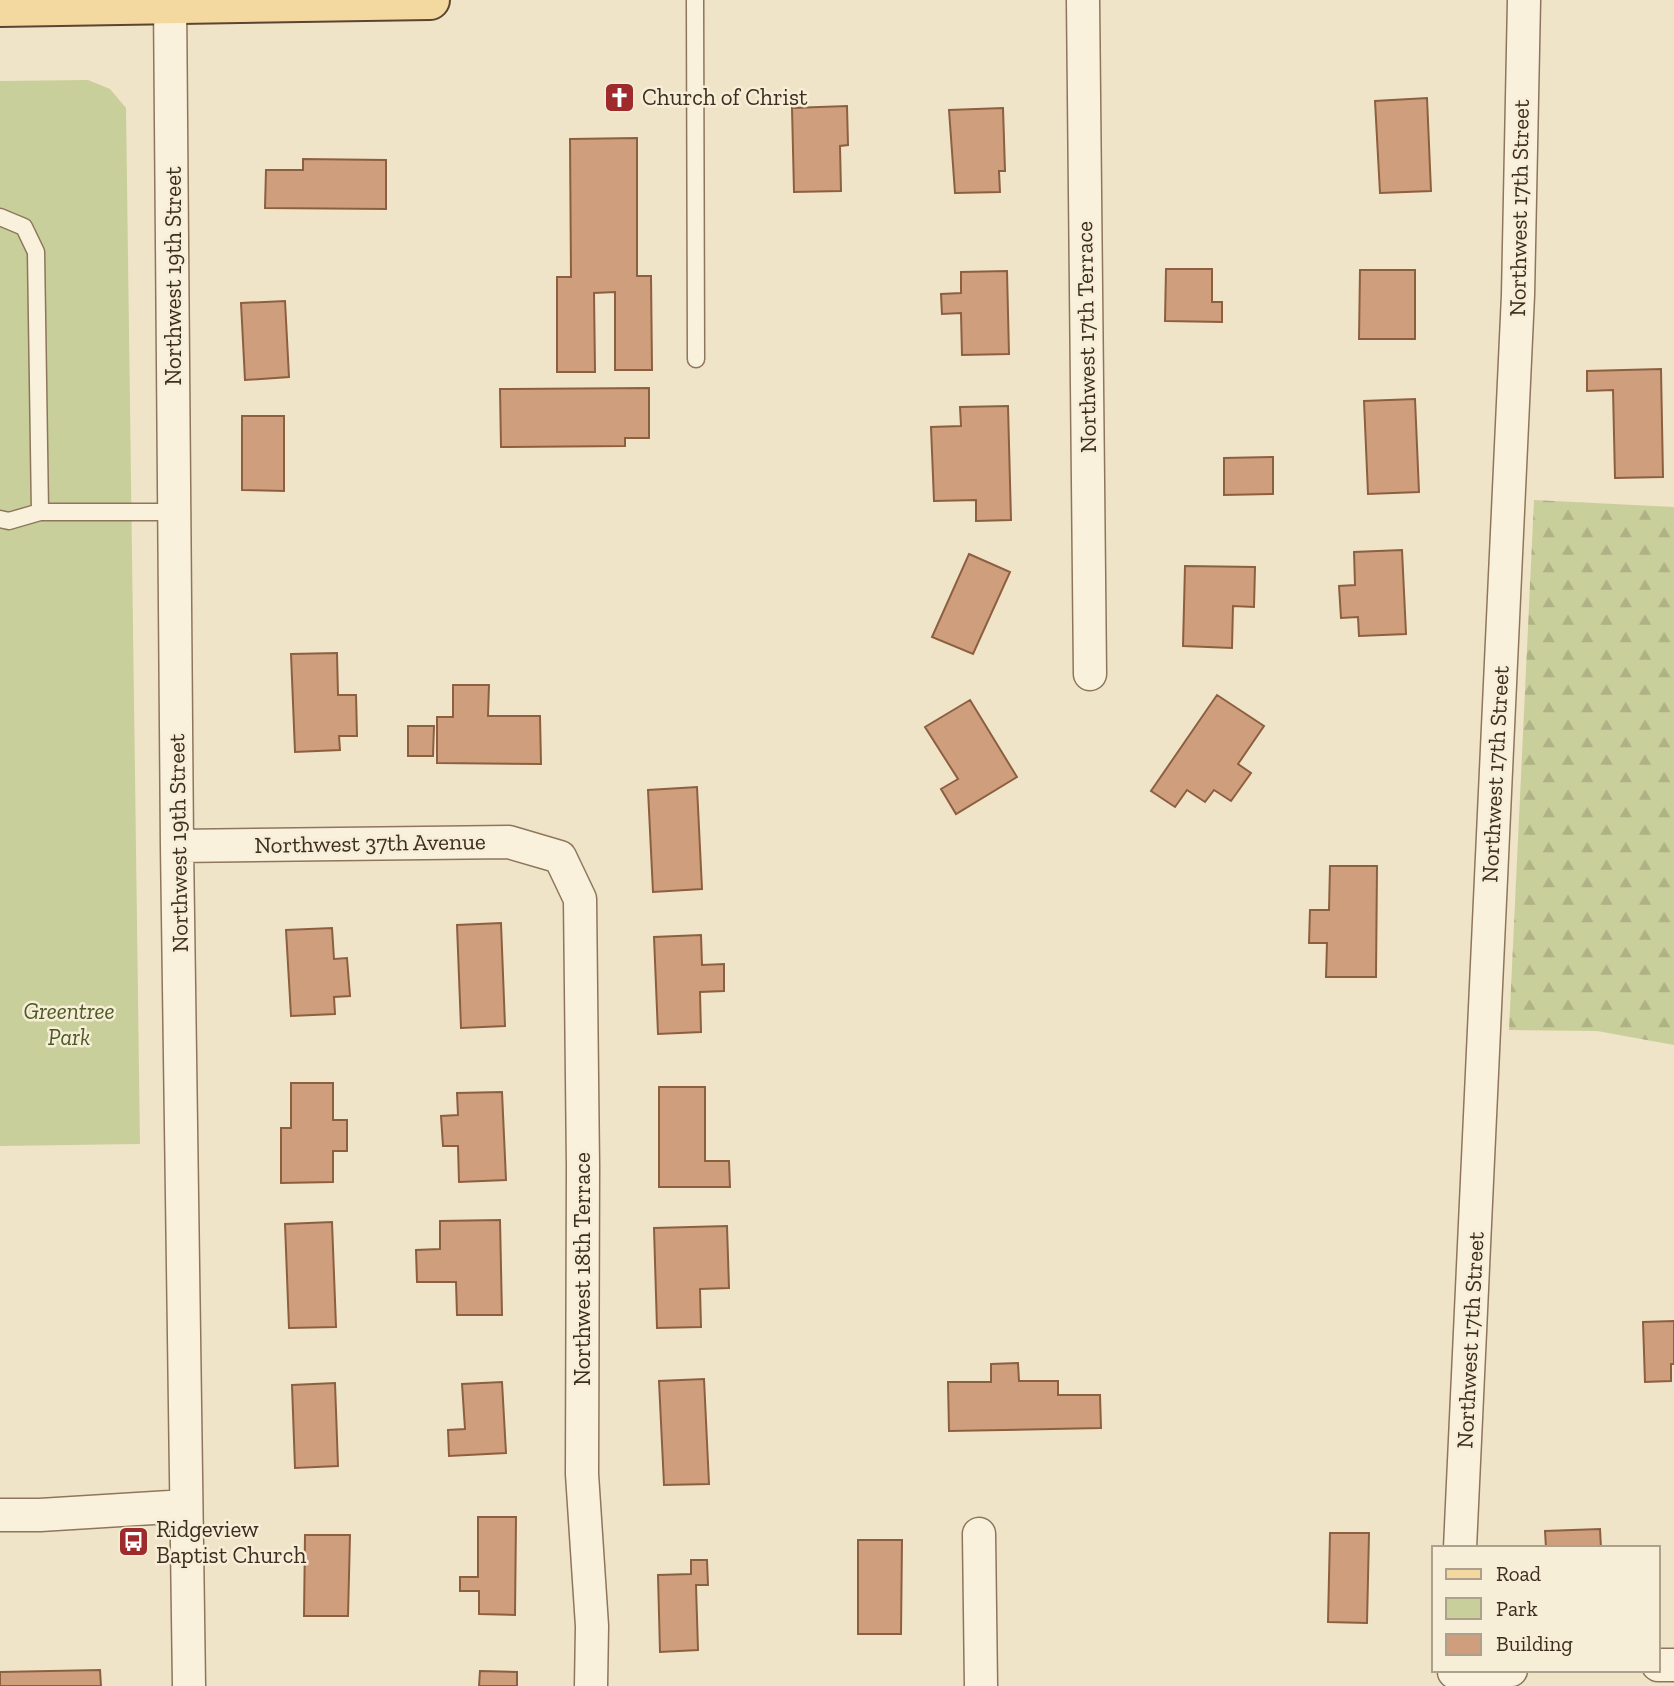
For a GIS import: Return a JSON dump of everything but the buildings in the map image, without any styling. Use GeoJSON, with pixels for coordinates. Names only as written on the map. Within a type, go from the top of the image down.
{"type":"FeatureCollection","features":[{"type":"Feature","properties":{"kind":"main road"},"geometry":{"type":"LineString","coordinates":[[0,7],[170,2],[430,0]]}},
{"type":"Feature","properties":{"kind":"street","name":"Northwest 17th Terrace"},"geometry":{"type":"LineString","coordinates":[[1083,0],[1090,674]]}},
{"type":"Feature","properties":{"kind":"street","name":"Northwest 17th Street"},"geometry":{"type":"LineString","coordinates":[[1460,1546],[1518,295],[1524,0]]}},
{"type":"Feature","properties":{"kind":"street","name":"Northwest 19th Street"},"geometry":{"type":"LineString","coordinates":[[170,2],[177,846],[189,1686]]}},
{"type":"Feature","properties":{"kind":"street","name":"Northwest 37th Avenue"},"geometry":{"type":"LineString","coordinates":[[177,846],[509,842],[560,857]]}},
{"type":"Feature","properties":{"kind":"street","name":"Northwest 18th Terrace"},"geometry":{"type":"LineString","coordinates":[[560,857],[580,899],[582,1474],[592,1626],[591,1686]]}},
{"type":"Feature","properties":{"kind":"street"},"geometry":{"type":"LineString","coordinates":[[0,1515],[186,1506]]}},
{"type":"Feature","properties":{"kind":"street"},"geometry":{"type":"LineString","coordinates":[[979,1534],[981,1686]]}},
{"type":"Feature","properties":{"kind":"street"},"geometry":{"type":"LineString","coordinates":[[1453,1676],[1492,1672]]}},
{"type":"Feature","properties":{"kind":"lane"},"geometry":{"type":"LineString","coordinates":[[695,0],[696,359]]}},
{"type":"Feature","properties":{"kind":"lane"},"geometry":{"type":"LineString","coordinates":[[0,217],[24,228],[36,252],[40,512]]}},
{"type":"Feature","properties":{"kind":"lane"},"geometry":{"type":"LineString","coordinates":[[0,519],[9,521],[40,512],[174,512]]}},
{"type":"Feature","properties":{"kind":"green space","name":"Greentree Park"},"geometry":{"type":"Polygon","coordinates":[[[88,80],[110,89],[126,108],[140,1144],[0,1146],[0,81],[88,80]]]}},
{"type":"Feature","properties":{"kind":"green space"},"geometry":{"type":"Polygon","coordinates":[[[1534,500],[1674,507],[1674,1045],[1597,1031],[1509,1030],[1534,500]]]}},
{"type":"Feature","properties":{"kind":"place","name":"Church of Christ"},"geometry":{"type":"Point","coordinates":[619,97]}},
{"type":"Feature","properties":{"kind":"place","name":"Ridgeview Baptist Church"},"geometry":{"type":"Point","coordinates":[133,1542]}}]}
